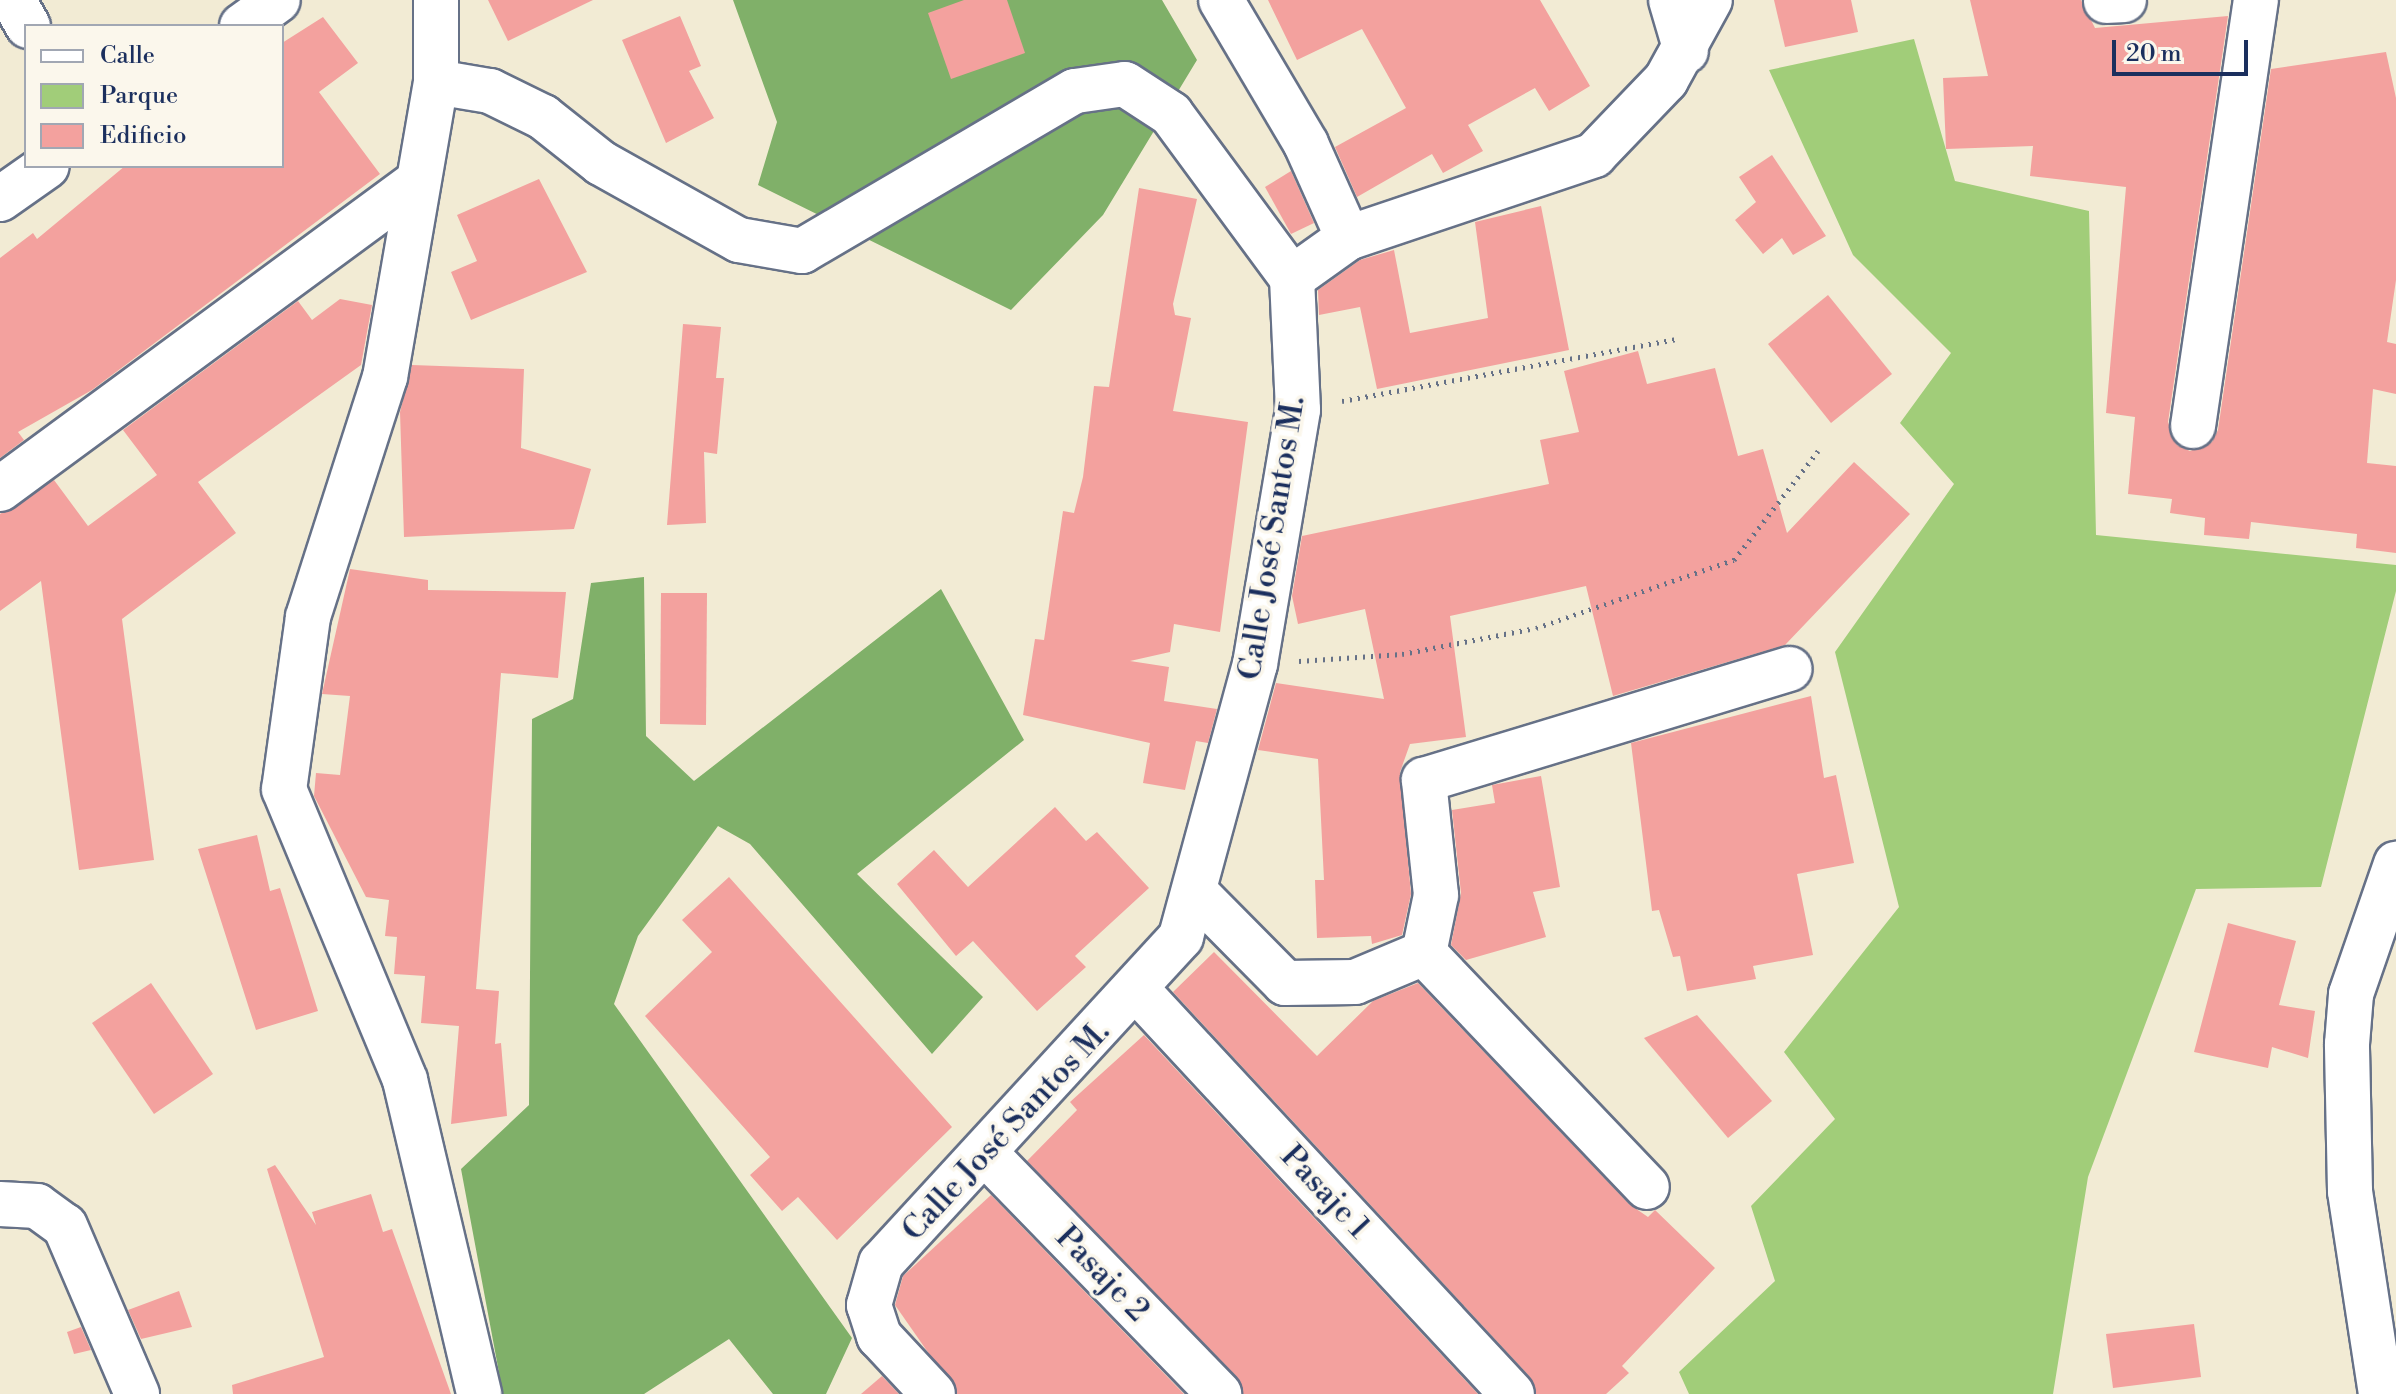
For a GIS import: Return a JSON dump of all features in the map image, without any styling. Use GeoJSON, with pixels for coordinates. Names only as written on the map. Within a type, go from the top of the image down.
{"type":"FeatureCollection","features":[{"type":"Feature","properties":{"kind":"street"},"geometry":{"type":"LineString","coordinates":[[13,0],[27,24]]}},
{"type":"Feature","properties":{"kind":"street"},"geometry":{"type":"LineString","coordinates":[[245,24],[278,0]]}},
{"type":"Feature","properties":{"kind":"street"},"geometry":{"type":"LineString","coordinates":[[436,0],[436,82],[416,183],[385,377],[308,617],[284,789],[405,1080],[479,1394]]}},
{"type":"Feature","properties":{"kind":"street"},"geometry":{"type":"LineString","coordinates":[[1221,0],[1306,144],[1348,238]]}},
{"type":"Feature","properties":{"kind":"street"},"geometry":{"type":"LineString","coordinates":[[1671,0],[1686,51]]}},
{"type":"Feature","properties":{"kind":"street"},"geometry":{"type":"LineString","coordinates":[[436,82],[490,91],[543,117],[601,163],[739,240],[802,251],[1075,91],[1125,84],[1171,114],[1292,278],[1348,238],[1594,155],[1686,51],[1710,0]]}},
{"type":"Feature","properties":{"kind":"street"},"geometry":{"type":"LineString","coordinates":[[2106,1],[2124,0]]}},
{"type":"Feature","properties":{"kind":"street"},"geometry":{"type":"LineString","coordinates":[[2193,426],[2256,0]]}},
{"type":"Feature","properties":{"kind":"street"},"geometry":{"type":"LineString","coordinates":[[0,199],[44,168]]}},
{"type":"Feature","properties":{"kind":"street"},"geometry":{"type":"LineString","coordinates":[[0,489],[416,183]]}},
{"type":"Feature","properties":{"kind":"street","name":"Calle José Santos M."},"geometry":{"type":"LineString","coordinates":[[933,1394],[879,1336],[869,1305],[881,1263],[1137,990],[1181,937],[1255,664],[1298,410],[1292,278]]}},
{"type":"Feature","properties":{"kind":"street"},"geometry":{"type":"LineString","coordinates":[[1424,953],[1436,895],[1424,780],[1789,669]]}},
{"type":"Feature","properties":{"kind":"street"},"geometry":{"type":"LineString","coordinates":[[2381,1394],[2350,1191],[2347,1044],[2351,994],[2396,864]]}},
{"type":"Feature","properties":{"kind":"street"},"geometry":{"type":"LineString","coordinates":[[1195,892],[1285,983],[1355,982],[1424,953]]}},
{"type":"Feature","properties":{"kind":"street"},"geometry":{"type":"LineString","coordinates":[[1424,953],[1647,1187]]}},
{"type":"Feature","properties":{"kind":"street","name":"Pasaje 1"},"geometry":{"type":"LineString","coordinates":[[1137,990],[1512,1394]]}},
{"type":"Feature","properties":{"kind":"street","name":"Pasaje 2"},"geometry":{"type":"LineString","coordinates":[[985,1153],[1219,1394]]}},
{"type":"Feature","properties":{"kind":"street"},"geometry":{"type":"LineString","coordinates":[[0,1204],[37,1206],[65,1226],[137,1394]]}},
{"type":"Feature","properties":{"kind":"path"},"geometry":{"type":"LineString","coordinates":[[1298,410],[1675,339]]}},
{"type":"Feature","properties":{"kind":"path"},"geometry":{"type":"LineString","coordinates":[[1255,664],[1402,654],[1536,628],[1734,560],[1818,451]]}},
{"type":"Feature","properties":{"kind":"green space"},"geometry":{"type":"Polygon","coordinates":[[[733,0],[1162,0],[1197,60],[1103,215],[1011,310],[758,185],[777,122],[733,0]]]}},
{"type":"Feature","properties":{"kind":"green space"},"geometry":{"type":"Polygon","coordinates":[[[1914,39],[1955,181],[2089,211],[2096,535],[2396,565],[2396,591],[2321,887],[2196,889],[2088,1177],[2053,1394],[1689,1394],[1679,1372],[1775,1281],[1751,1206],[1835,1119],[1784,1052],[1899,907],[1835,652],[1954,484],[1900,423],[1951,353],[1853,255],[1769,70],[1914,39]]]}},
{"type":"Feature","properties":{"kind":"green space"},"geometry":{"type":"Polygon","coordinates":[[[644,577],[646,736],[694,781],[941,589],[1024,740],[857,874],[983,997],[932,1054],[750,844],[718,826],[638,936],[614,1004],[852,1338],[826,1394],[773,1394],[729,1339],[644,1394],[503,1394],[461,1169],[529,1105],[532,719],[573,699],[591,583],[644,577]]]}},
{"type":"Feature","properties":{"kind":"building"},"geometry":{"type":"Polygon","coordinates":[[[488,0],[593,0],[508,41],[488,0]]]}},
{"type":"Feature","properties":{"kind":"building"},"geometry":{"type":"Polygon","coordinates":[[[964,0],[1007,0],[1025,53],[951,79],[928,13],[964,0]]]}},
{"type":"Feature","properties":{"kind":"building"},"geometry":{"type":"Polygon","coordinates":[[[1268,0],[1540,0],[1590,86],[1549,111],[1535,88],[1468,125],[1483,151],[1443,173],[1432,154],[1357,197],[1335,147],[1406,108],[1362,29],[1297,60],[1268,0]]]}},
{"type":"Feature","properties":{"kind":"building"},"geometry":{"type":"Polygon","coordinates":[[[1774,0],[1851,0],[1858,32],[1785,47],[1774,0]]]}},
{"type":"Feature","properties":{"kind":"building"},"geometry":{"type":"Polygon","coordinates":[[[1970,0],[2081,0],[2095,28],[2228,16],[2168,422],[2177,445],[2190,451],[2212,442],[2218,430],[2271,69],[2386,52],[2396,98],[2396,280],[2387,342],[2396,344],[2396,394],[2373,389],[2367,463],[2396,466],[2396,553],[2356,548],[2357,534],[2251,522],[2249,539],[2204,535],[2205,518],[2170,513],[2172,499],[2128,494],[2135,417],[2106,413],[2126,187],[2030,176],[2033,146],[1946,149],[1943,78],[1988,76],[1970,0]]]}},
{"type":"Feature","properties":{"kind":"building"},"geometry":{"type":"Polygon","coordinates":[[[680,16],[701,66],[689,71],[714,118],[666,143],[622,40],[680,16]]]}},
{"type":"Feature","properties":{"kind":"building"},"geometry":{"type":"Polygon","coordinates":[[[323,17],[358,63],[319,92],[380,174],[92,390],[18,432],[24,440],[0,458],[0,258],[33,233],[37,239],[123,168],[284,168],[284,42],[323,17]]]}},
{"type":"Feature","properties":{"kind":"building"},"geometry":{"type":"Polygon","coordinates":[[[1772,155],[1826,236],[1793,255],[1782,238],[1763,254],[1735,220],[1756,202],[1739,177],[1772,155]]]}},
{"type":"Feature","properties":{"kind":"building"},"geometry":{"type":"Polygon","coordinates":[[[1291,171],[1314,223],[1291,234],[1265,187],[1291,171]]]}},
{"type":"Feature","properties":{"kind":"building"},"geometry":{"type":"Polygon","coordinates":[[[539,179],[587,272],[471,320],[451,272],[477,261],[457,215],[539,179]]]}},
{"type":"Feature","properties":{"kind":"building"},"geometry":{"type":"Polygon","coordinates":[[[1139,188],[1197,199],[1173,304],[1175,315],[1191,318],[1173,411],[1248,422],[1220,632],[1174,624],[1170,652],[1130,661],[1169,667],[1164,701],[1217,709],[1208,743],[1196,741],[1185,790],[1143,783],[1150,743],[1023,715],[1035,639],[1044,640],[1063,511],[1074,513],[1083,477],[1094,386],[1109,387],[1139,188]]]}},
{"type":"Feature","properties":{"kind":"building"},"geometry":{"type":"Polygon","coordinates":[[[1541,206],[1569,350],[1377,389],[1360,307],[1319,315],[1318,290],[1360,260],[1394,250],[1410,333],[1488,318],[1475,222],[1541,206]]]}},
{"type":"Feature","properties":{"kind":"building"},"geometry":{"type":"Polygon","coordinates":[[[1828,295],[1892,374],[1831,423],[1768,344],[1828,295]]]}},
{"type":"Feature","properties":{"kind":"building"},"geometry":{"type":"Polygon","coordinates":[[[340,299],[372,305],[361,365],[198,482],[236,533],[122,619],[154,860],[79,870],[41,581],[0,611],[0,514],[54,480],[88,526],[157,475],[123,430],[298,301],[312,320],[340,299]]]}},
{"type":"Feature","properties":{"kind":"building"},"geometry":{"type":"Polygon","coordinates":[[[683,324],[721,327],[716,378],[724,378],[717,454],[704,452],[706,523],[667,525],[683,324]]]}},
{"type":"Feature","properties":{"kind":"building"},"geometry":{"type":"Polygon","coordinates":[[[1638,351],[1647,384],[1715,368],[1738,456],[1763,449],[1787,533],[1854,462],[1910,514],[1785,645],[1613,696],[1586,586],[1450,616],[1466,737],[1410,744],[1400,772],[1411,894],[1402,935],[1372,944],[1371,936],[1317,938],[1315,880],[1324,880],[1318,759],[1258,750],[1276,683],[1384,699],[1365,609],[1298,624],[1292,596],[1302,536],[1549,484],[1540,440],[1579,432],[1564,371],[1638,351]]]}},
{"type":"Feature","properties":{"kind":"building"},"geometry":{"type":"Polygon","coordinates":[[[412,365],[524,369],[521,448],[591,469],[574,529],[404,537],[400,412],[412,365]]]}},
{"type":"Feature","properties":{"kind":"building"},"geometry":{"type":"Polygon","coordinates":[[[350,569],[428,580],[428,590],[566,592],[558,678],[501,673],[476,989],[499,991],[495,1044],[501,1043],[507,1116],[451,1124],[459,1026],[421,1023],[425,976],[394,974],[397,937],[385,936],[389,900],[366,897],[314,796],[316,773],[340,775],[350,696],[322,694],[350,569]]]}},
{"type":"Feature","properties":{"kind":"building"},"geometry":{"type":"Polygon","coordinates":[[[661,593],[707,593],[706,725],[660,724],[661,593]]]}},
{"type":"Feature","properties":{"kind":"building"},"geometry":{"type":"Polygon","coordinates":[[[1811,696],[1824,778],[1836,775],[1854,863],[1797,874],[1813,955],[1753,966],[1756,979],[1687,991],[1680,956],[1673,957],[1659,910],[1652,911],[1631,743],[1811,696]]]}},
{"type":"Feature","properties":{"kind":"building"},"geometry":{"type":"Polygon","coordinates":[[[1541,776],[1560,887],[1533,892],[1546,937],[1466,960],[1451,945],[1461,893],[1452,810],[1495,803],[1492,785],[1541,776]]]}},
{"type":"Feature","properties":{"kind":"building"},"geometry":{"type":"Polygon","coordinates":[[[1055,807],[1086,841],[1097,832],[1149,888],[1075,956],[1086,967],[1037,1011],[973,941],[956,956],[897,884],[934,850],[968,887],[1055,807]]]}},
{"type":"Feature","properties":{"kind":"building"},"geometry":{"type":"Polygon","coordinates":[[[257,835],[270,891],[280,888],[318,1011],[256,1030],[198,849],[257,835]]]}},
{"type":"Feature","properties":{"kind":"building"},"geometry":{"type":"Polygon","coordinates":[[[729,877],[952,1127],[837,1240],[798,1197],[782,1211],[750,1175],[770,1157],[645,1016],[712,952],[682,920],[729,877]]]}},
{"type":"Feature","properties":{"kind":"building"},"geometry":{"type":"Polygon","coordinates":[[[2228,923],[2296,941],[2279,1005],[2315,1011],[2308,1058],[2272,1047],[2268,1068],[2194,1052],[2228,923]]]}},
{"type":"Feature","properties":{"kind":"building"},"geometry":{"type":"Polygon","coordinates":[[[1214,952],[1317,1056],[1373,1001],[1418,983],[1629,1204],[1648,1217],[1655,1210],[1715,1268],[1622,1366],[1629,1373],[1606,1394],[1536,1394],[1530,1377],[1173,992],[1214,952]]]}},
{"type":"Feature","properties":{"kind":"building"},"geometry":{"type":"Polygon","coordinates":[[[151,983],[213,1074],[154,1114],[92,1023],[151,983]]]}},
{"type":"Feature","properties":{"kind":"building"},"geometry":{"type":"Polygon","coordinates":[[[1697,1015],[1772,1101],[1728,1138],[1644,1038],[1697,1015]]]}},
{"type":"Feature","properties":{"kind":"building"},"geometry":{"type":"Polygon","coordinates":[[[1144,1035],[1478,1394],[1243,1394],[1237,1377],[1027,1161],[1077,1110],[1070,1102],[1144,1035]]]}},
{"type":"Feature","properties":{"kind":"building"},"geometry":{"type":"Polygon","coordinates":[[[275,1165],[316,1225],[312,1212],[371,1194],[383,1232],[392,1229],[451,1394],[233,1394],[232,1385],[324,1357],[267,1169],[275,1165]]]}},
{"type":"Feature","properties":{"kind":"building"},"geometry":{"type":"Polygon","coordinates":[[[991,1195],[1184,1394],[957,1394],[895,1305],[903,1276],[991,1195]]]}},
{"type":"Feature","properties":{"kind":"building"},"geometry":{"type":"Polygon","coordinates":[[[179,1291],[192,1327],[141,1339],[128,1310],[179,1291]]]}},
{"type":"Feature","properties":{"kind":"building"},"geometry":{"type":"Polygon","coordinates":[[[2194,1324],[2201,1377],[2113,1388],[2106,1334],[2194,1324]]]}},
{"type":"Feature","properties":{"kind":"building"},"geometry":{"type":"Polygon","coordinates":[[[81,1327],[91,1350],[74,1354],[67,1332],[81,1327]]]}},
{"type":"Feature","properties":{"kind":"building"},"geometry":{"type":"Polygon","coordinates":[[[882,1376],[899,1394],[861,1394],[882,1376]]]}}]}
